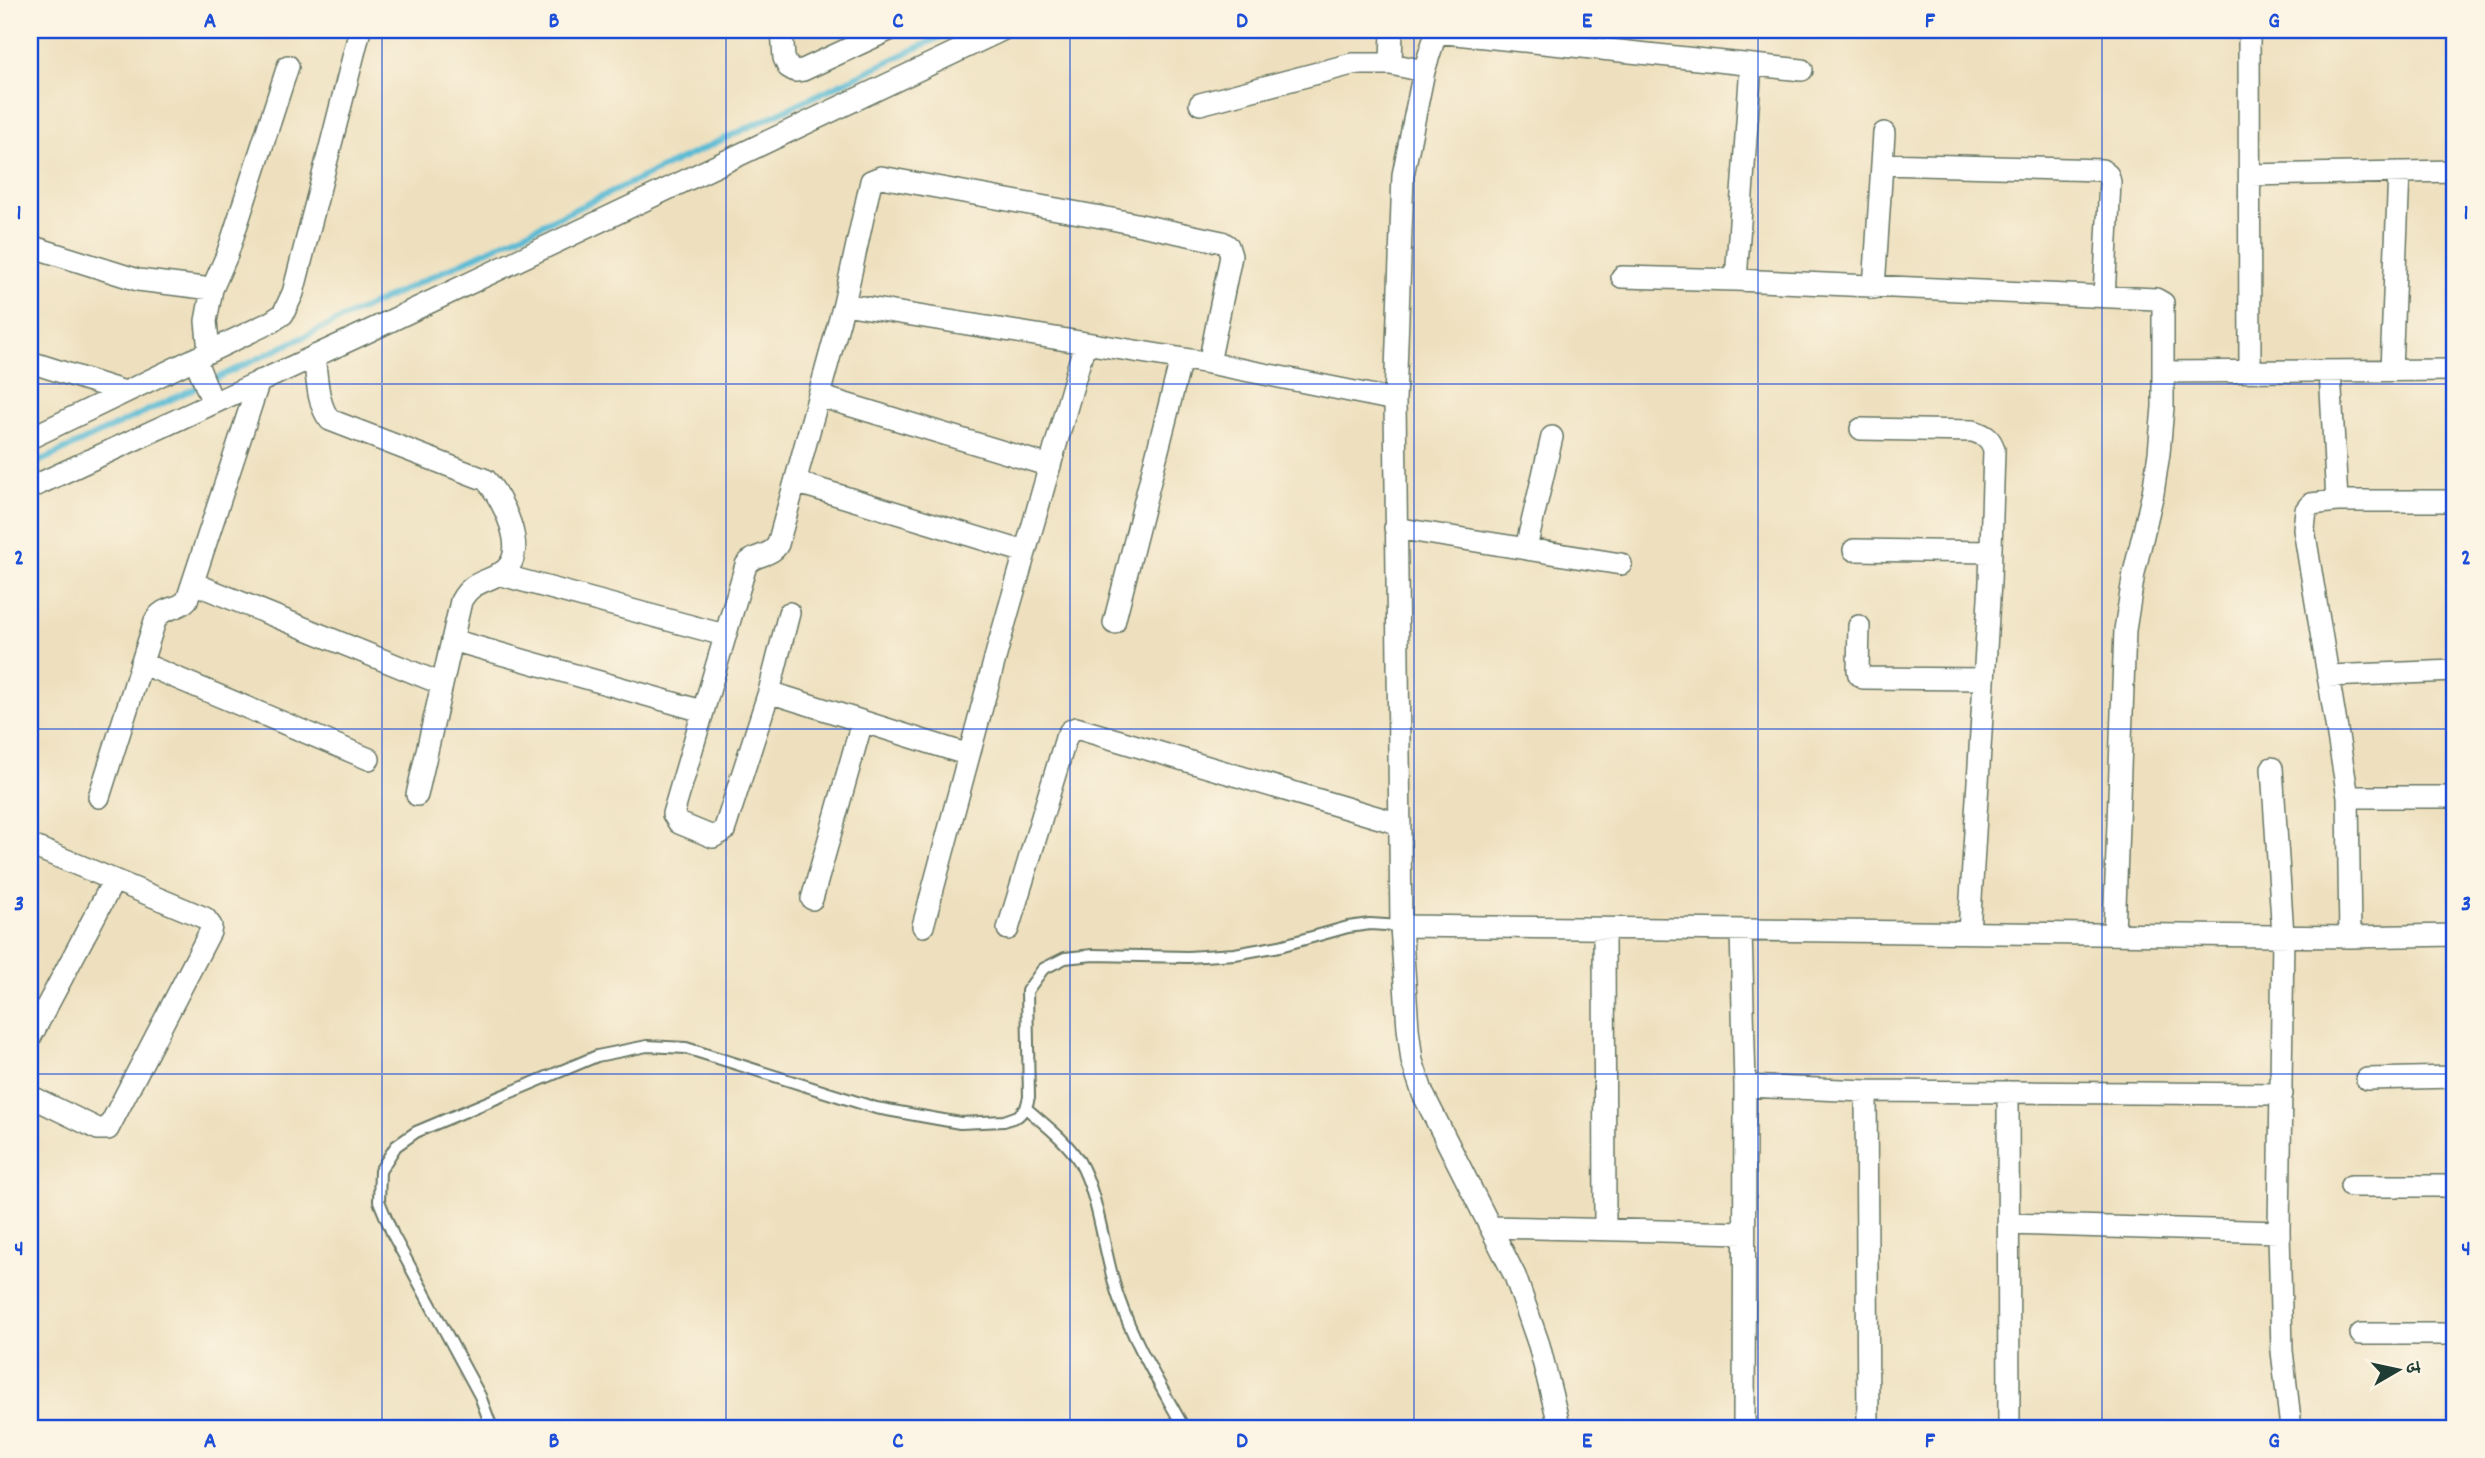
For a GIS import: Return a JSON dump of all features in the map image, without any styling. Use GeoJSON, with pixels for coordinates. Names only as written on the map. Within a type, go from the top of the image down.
{"type":"FeatureCollection","features":[{"type":"Feature","properties":{"kind":"street"},"geometry":{"type":"LineString","coordinates":[[30,488],[205,376],[283,314],[289,305],[360,30]]}},
{"type":"Feature","properties":{"kind":"street"},"geometry":{"type":"LineString","coordinates":[[782,30],[784,58],[788,68],[795,71],[803,70],[889,30]]}},
{"type":"Feature","properties":{"kind":"street"},"geometry":{"type":"LineString","coordinates":[[30,438],[125,392],[205,376],[259,382],[1002,30]]}},
{"type":"Feature","properties":{"kind":"street"},"geometry":{"type":"LineString","coordinates":[[1391,64],[1392,30]]}},
{"type":"Feature","properties":{"kind":"street"},"geometry":{"type":"LineString","coordinates":[[2249,30],[2250,371]]}},
{"type":"Feature","properties":{"kind":"street"},"geometry":{"type":"LineString","coordinates":[[1560,1428],[1535,1333],[1515,1276],[1423,1094],[1412,1061],[1401,926],[1395,528],[1395,400],[1403,175],[1424,71],[1436,31],[1802,70]]}},
{"type":"Feature","properties":{"kind":"street"},"geometry":{"type":"LineString","coordinates":[[1200,104],[1352,64],[1391,64],[1424,71]]}},
{"type":"Feature","properties":{"kind":"street"},"geometry":{"type":"LineString","coordinates":[[1736,280],[1751,65]]}},
{"type":"Feature","properties":{"kind":"street"},"geometry":{"type":"LineString","coordinates":[[205,376],[206,321],[212,289],[227,255],[288,66]]}},
{"type":"Feature","properties":{"kind":"street"},"geometry":{"type":"LineString","coordinates":[[1874,288],[1884,133]]}},
{"type":"Feature","properties":{"kind":"street"},"geometry":{"type":"LineString","coordinates":[[1882,164],[2102,170],[2108,175],[2110,182],[2104,298]]}},
{"type":"Feature","properties":{"kind":"street"},"geometry":{"type":"LineString","coordinates":[[2250,175],[2455,171]]}},
{"type":"Feature","properties":{"kind":"street"},"geometry":{"type":"LineString","coordinates":[[2391,370],[2399,172]]}},
{"type":"Feature","properties":{"kind":"street"},"geometry":{"type":"LineString","coordinates":[[789,613],[769,692],[724,831],[713,837],[679,823],[673,814],[746,565],[752,558],[772,552],[778,544],[844,304],[872,181],[881,177],[1222,242],[1228,246],[1231,256],[1209,363]]}},
{"type":"Feature","properties":{"kind":"street"},"geometry":{"type":"LineString","coordinates":[[30,246],[138,280],[212,289]]}},
{"type":"Feature","properties":{"kind":"street"},"geometry":{"type":"LineString","coordinates":[[1622,276],[2156,299],[2163,303],[2163,407],[2153,493],[2134,573],[2125,630],[2114,934]]}},
{"type":"Feature","properties":{"kind":"street"},"geometry":{"type":"LineString","coordinates":[[844,304],[1209,363],[1395,400]]}},
{"type":"Feature","properties":{"kind":"street"},"geometry":{"type":"LineString","coordinates":[[923,926],[1085,343]]}},
{"type":"Feature","properties":{"kind":"street"},"geometry":{"type":"LineString","coordinates":[[314,356],[322,403],[330,420],[486,480],[505,508],[514,546],[514,555],[508,567],[476,583],[467,590],[461,601],[416,795]]}},
{"type":"Feature","properties":{"kind":"street"},"geometry":{"type":"LineString","coordinates":[[1114,623],[1181,359]]}},
{"type":"Feature","properties":{"kind":"street"},"geometry":{"type":"LineString","coordinates":[[30,362],[125,392]]}},
{"type":"Feature","properties":{"kind":"street"},"geometry":{"type":"LineString","coordinates":[[2163,372],[2455,370]]}},
{"type":"Feature","properties":{"kind":"street"},"geometry":{"type":"LineString","coordinates":[[2330,371],[2337,501]]}},
{"type":"Feature","properties":{"kind":"street"},"geometry":{"type":"LineString","coordinates":[[99,797],[158,614],[183,605],[187,600],[259,382]]}},
{"type":"Feature","properties":{"kind":"street"},"geometry":{"type":"LineString","coordinates":[[819,396],[1050,466]]}},
{"type":"Feature","properties":{"kind":"street"},"geometry":{"type":"LineString","coordinates":[[1861,429],[1973,431],[1992,440],[1991,552],[1969,932]]}},
{"type":"Feature","properties":{"kind":"street"},"geometry":{"type":"LineString","coordinates":[[1526,548],[1552,437]]}},
{"type":"Feature","properties":{"kind":"street"},"geometry":{"type":"LineString","coordinates":[[795,482],[1025,552]]}},
{"type":"Feature","properties":{"kind":"street"},"geometry":{"type":"LineString","coordinates":[[2350,937],[2348,797],[2304,518],[2311,504],[2337,501],[2455,501]]}},
{"type":"Feature","properties":{"kind":"street"},"geometry":{"type":"LineString","coordinates":[[1395,528],[1621,564]]}},
{"type":"Feature","properties":{"kind":"street"},"geometry":{"type":"LineString","coordinates":[[1854,550],[1991,552]]}},
{"type":"Feature","properties":{"kind":"street"},"geometry":{"type":"LineString","coordinates":[[498,574],[724,635]]}},
{"type":"Feature","properties":{"kind":"street"},"geometry":{"type":"LineString","coordinates":[[193,583],[442,684]]}},
{"type":"Feature","properties":{"kind":"street"},"geometry":{"type":"LineString","coordinates":[[1859,626],[1857,670],[1863,678],[1984,679]]}},
{"type":"Feature","properties":{"kind":"street"},"geometry":{"type":"LineString","coordinates":[[452,640],[702,711]]}},
{"type":"Feature","properties":{"kind":"street"},"geometry":{"type":"LineString","coordinates":[[141,663],[369,759]]}},
{"type":"Feature","properties":{"kind":"street"},"geometry":{"type":"LineString","coordinates":[[2328,676],[2455,671]]}},
{"type":"Feature","properties":{"kind":"street"},"geometry":{"type":"LineString","coordinates":[[769,692],[969,755]]}},
{"type":"Feature","properties":{"kind":"street"},"geometry":{"type":"LineString","coordinates":[[813,899],[862,722]]}},
{"type":"Feature","properties":{"kind":"street"},"geometry":{"type":"LineString","coordinates":[[1008,929],[1066,738],[1070,731],[1076,728],[1400,824]]}},
{"type":"Feature","properties":{"kind":"street"},"geometry":{"type":"LineString","coordinates":[[2272,768],[2283,934],[2279,1232],[2282,1351],[2291,1428]]}},
{"type":"Feature","properties":{"kind":"street"},"geometry":{"type":"LineString","coordinates":[[2348,797],[2455,797]]}},
{"type":"Feature","properties":{"kind":"street"},"geometry":{"type":"LineString","coordinates":[[30,845],[205,918],[211,926],[108,1129],[98,1129],[30,1096]]}},
{"type":"Feature","properties":{"kind":"street"},"geometry":{"type":"LineString","coordinates":[[30,1038],[114,880]]}},
{"type":"Feature","properties":{"kind":"street"},"geometry":{"type":"LineString","coordinates":[[1401,926],[2283,934],[2350,937],[2455,935]]}},
{"type":"Feature","properties":{"kind":"street"},"geometry":{"type":"LineString","coordinates":[[1604,929],[1605,1229]]}},
{"type":"Feature","properties":{"kind":"street"},"geometry":{"type":"LineString","coordinates":[[1741,930],[1745,1086],[1744,1428]]}},
{"type":"Feature","properties":{"kind":"street"},"geometry":{"type":"LineString","coordinates":[[2367,1079],[2455,1077]]}},
{"type":"Feature","properties":{"kind":"street"},"geometry":{"type":"LineString","coordinates":[[1745,1086],[1866,1091],[2282,1094]]}},
{"type":"Feature","properties":{"kind":"street"},"geometry":{"type":"LineString","coordinates":[[1866,1091],[1867,1428]]}},
{"type":"Feature","properties":{"kind":"street"},"geometry":{"type":"LineString","coordinates":[[2007,1091],[2009,1428]]}},
{"type":"Feature","properties":{"kind":"street"},"geometry":{"type":"LineString","coordinates":[[2351,1186],[2455,1186]]}},
{"type":"Feature","properties":{"kind":"street"},"geometry":{"type":"LineString","coordinates":[[2008,1224],[2279,1232]]}},
{"type":"Feature","properties":{"kind":"street"},"geometry":{"type":"LineString","coordinates":[[1491,1227],[1744,1233]]}},
{"type":"Feature","properties":{"kind":"street"},"geometry":{"type":"LineString","coordinates":[[2361,1334],[2455,1334]]}},
{"type":"Feature","properties":{"kind":"lane"},"geometry":{"type":"LineString","coordinates":[[492,1428],[480,1396],[393,1236],[379,1201],[380,1171],[396,1146],[416,1132],[597,1056],[648,1046],[686,1048],[876,1108],[960,1123],[1004,1121],[1018,1116],[1026,1108],[1029,1097],[1027,991],[1043,969],[1065,958],[1093,955],[1188,957],[1235,954],[1370,924],[1401,926]]}},
{"type":"Feature","properties":{"kind":"lane"},"geometry":{"type":"LineString","coordinates":[[1026,1108],[1054,1133],[1078,1160],[1087,1178],[1117,1296],[1130,1329],[1184,1428]]}},
{"type":"Feature","properties":{"kind":"waterway"},"geometry":{"type":"LineString","coordinates":[[30,466],[955,30]]}}]}
